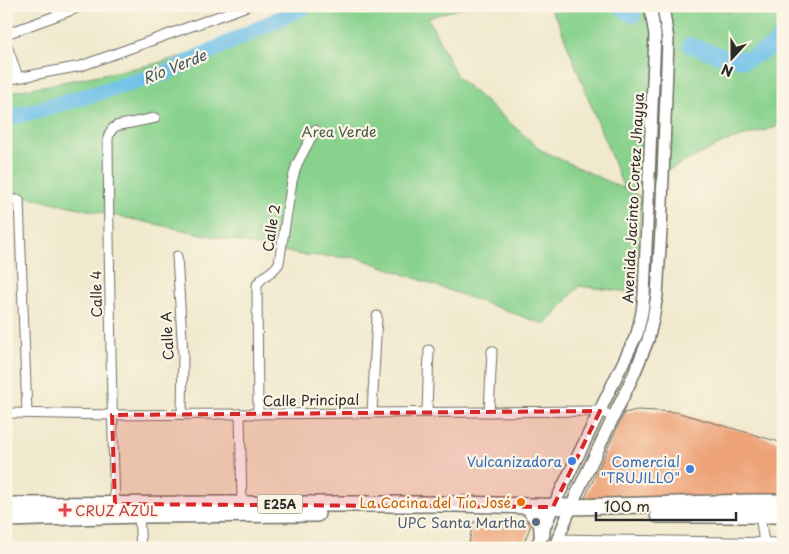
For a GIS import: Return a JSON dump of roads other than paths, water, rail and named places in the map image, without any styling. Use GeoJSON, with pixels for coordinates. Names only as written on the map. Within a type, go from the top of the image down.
{"type":"FeatureCollection","features":[{"type":"Feature","properties":{"kind":"highway","name":"E25A"},"geometry":{"type":"LineString","coordinates":[[6,519],[532,513],[575,505],[783,502]]}},
{"type":"Feature","properties":{"kind":"highway","name":"E25A"},"geometry":{"type":"LineString","coordinates":[[6,505],[457,504],[552,510]]}},
{"type":"Feature","properties":{"kind":"highway","name":"E25A"},"geometry":{"type":"LineString","coordinates":[[575,505],[783,515]]}},
{"type":"Feature","properties":{"kind":"highway"},"geometry":{"type":"LineString","coordinates":[[532,513],[542,524],[539,541]]}},
{"type":"Feature","properties":{"kind":"street"},"geometry":{"type":"LineString","coordinates":[[6,34],[83,6]]}},
{"type":"Feature","properties":{"kind":"street"},"geometry":{"type":"LineString","coordinates":[[6,80],[81,66],[247,6]]}},
{"type":"Feature","properties":{"kind":"street","name":"Avenida Jacinto Cortez Jhayya"},"geometry":{"type":"LineString","coordinates":[[539,541],[552,510],[637,334],[642,312],[655,35],[650,6]]}},
{"type":"Feature","properties":{"kind":"street","name":"Avenida Jacinto Cortez Jhayya"},"geometry":{"type":"LineString","coordinates":[[556,543],[575,505],[648,340],[654,319],[657,295],[668,40],[664,6]]}},
{"type":"Feature","properties":{"kind":"street"},"geometry":{"type":"LineString","coordinates":[[6,43],[18,77]]}},
{"type":"Feature","properties":{"kind":"street","name":"Calle 4"},"geometry":{"type":"LineString","coordinates":[[115,504],[108,221],[109,135],[113,127],[155,118]]}},
{"type":"Feature","properties":{"kind":"street","name":"Calle 2"},"geometry":{"type":"LineString","coordinates":[[258,414],[257,285],[279,263],[292,181],[314,130]]}},
{"type":"Feature","properties":{"kind":"street"},"geometry":{"type":"LineString","coordinates":[[6,200],[19,200],[27,413]]}},
{"type":"Feature","properties":{"kind":"street","name":"Calle A"},"geometry":{"type":"LineString","coordinates":[[177,256],[183,354],[182,414]]}},
{"type":"Feature","properties":{"kind":"street"},"geometry":{"type":"LineString","coordinates":[[372,413],[377,316]]}},
{"type":"Feature","properties":{"kind":"street"},"geometry":{"type":"LineString","coordinates":[[427,412],[429,350]]}},
{"type":"Feature","properties":{"kind":"street"},"geometry":{"type":"LineString","coordinates":[[489,412],[492,351]]}},
{"type":"Feature","properties":{"kind":"street","name":"Calle Principal"},"geometry":{"type":"LineString","coordinates":[[6,413],[112,415],[600,411],[614,417]]}},
{"type":"Feature","properties":{"kind":"street"},"geometry":{"type":"LineString","coordinates":[[240,414],[242,504]]}},
{"type":"Feature","properties":{"kind":"street"},"geometry":{"type":"LineString","coordinates":[[760,515],[764,543]]}},
{"type":"Feature","properties":{"kind":"street"},"geometry":{"type":"LineString","coordinates":[[140,516],[141,548]]}},
{"type":"Feature","properties":{"kind":"street"},"geometry":{"type":"LineString","coordinates":[[556,543],[783,543]]}},
{"type":"Feature","properties":{"kind":"waterway","name":"Río Verde"},"geometry":{"type":"LineString","coordinates":[[6,119],[163,74],[306,6]]}},
{"type":"Feature","properties":{"kind":"waterway","name":"Río Verde"},"geometry":{"type":"LineString","coordinates":[[620,6],[633,15]]}},
{"type":"Feature","properties":{"kind":"waterway","name":"Río Verde"},"geometry":{"type":"LineString","coordinates":[[690,45],[724,57],[746,60],[772,47],[783,34]]}},
{"type":"Feature","properties":{"kind":"place","name":"Vulcanizadora"},"geometry":{"type":"Point","coordinates":[572,461]}},
{"type":"Feature","properties":{"kind":"place","name":"Comercial \"TRUJILLO\""},"geometry":{"type":"Point","coordinates":[690,469]}},
{"type":"Feature","properties":{"kind":"place","name":"La Cocina del Tío José"},"geometry":{"type":"Point","coordinates":[521,502]}},
{"type":"Feature","properties":{"kind":"place","name":"CRUZ AZUL"},"geometry":{"type":"Point","coordinates":[65,510]}},
{"type":"Feature","properties":{"kind":"place","name":"UPC Santa Martha"},"geometry":{"type":"Point","coordinates":[536,522]}},
{"type":"Feature","properties":{"kind":"park label","name":"Area Verde"},"geometry":{"type":"Point","coordinates":[339,131]}}]}
